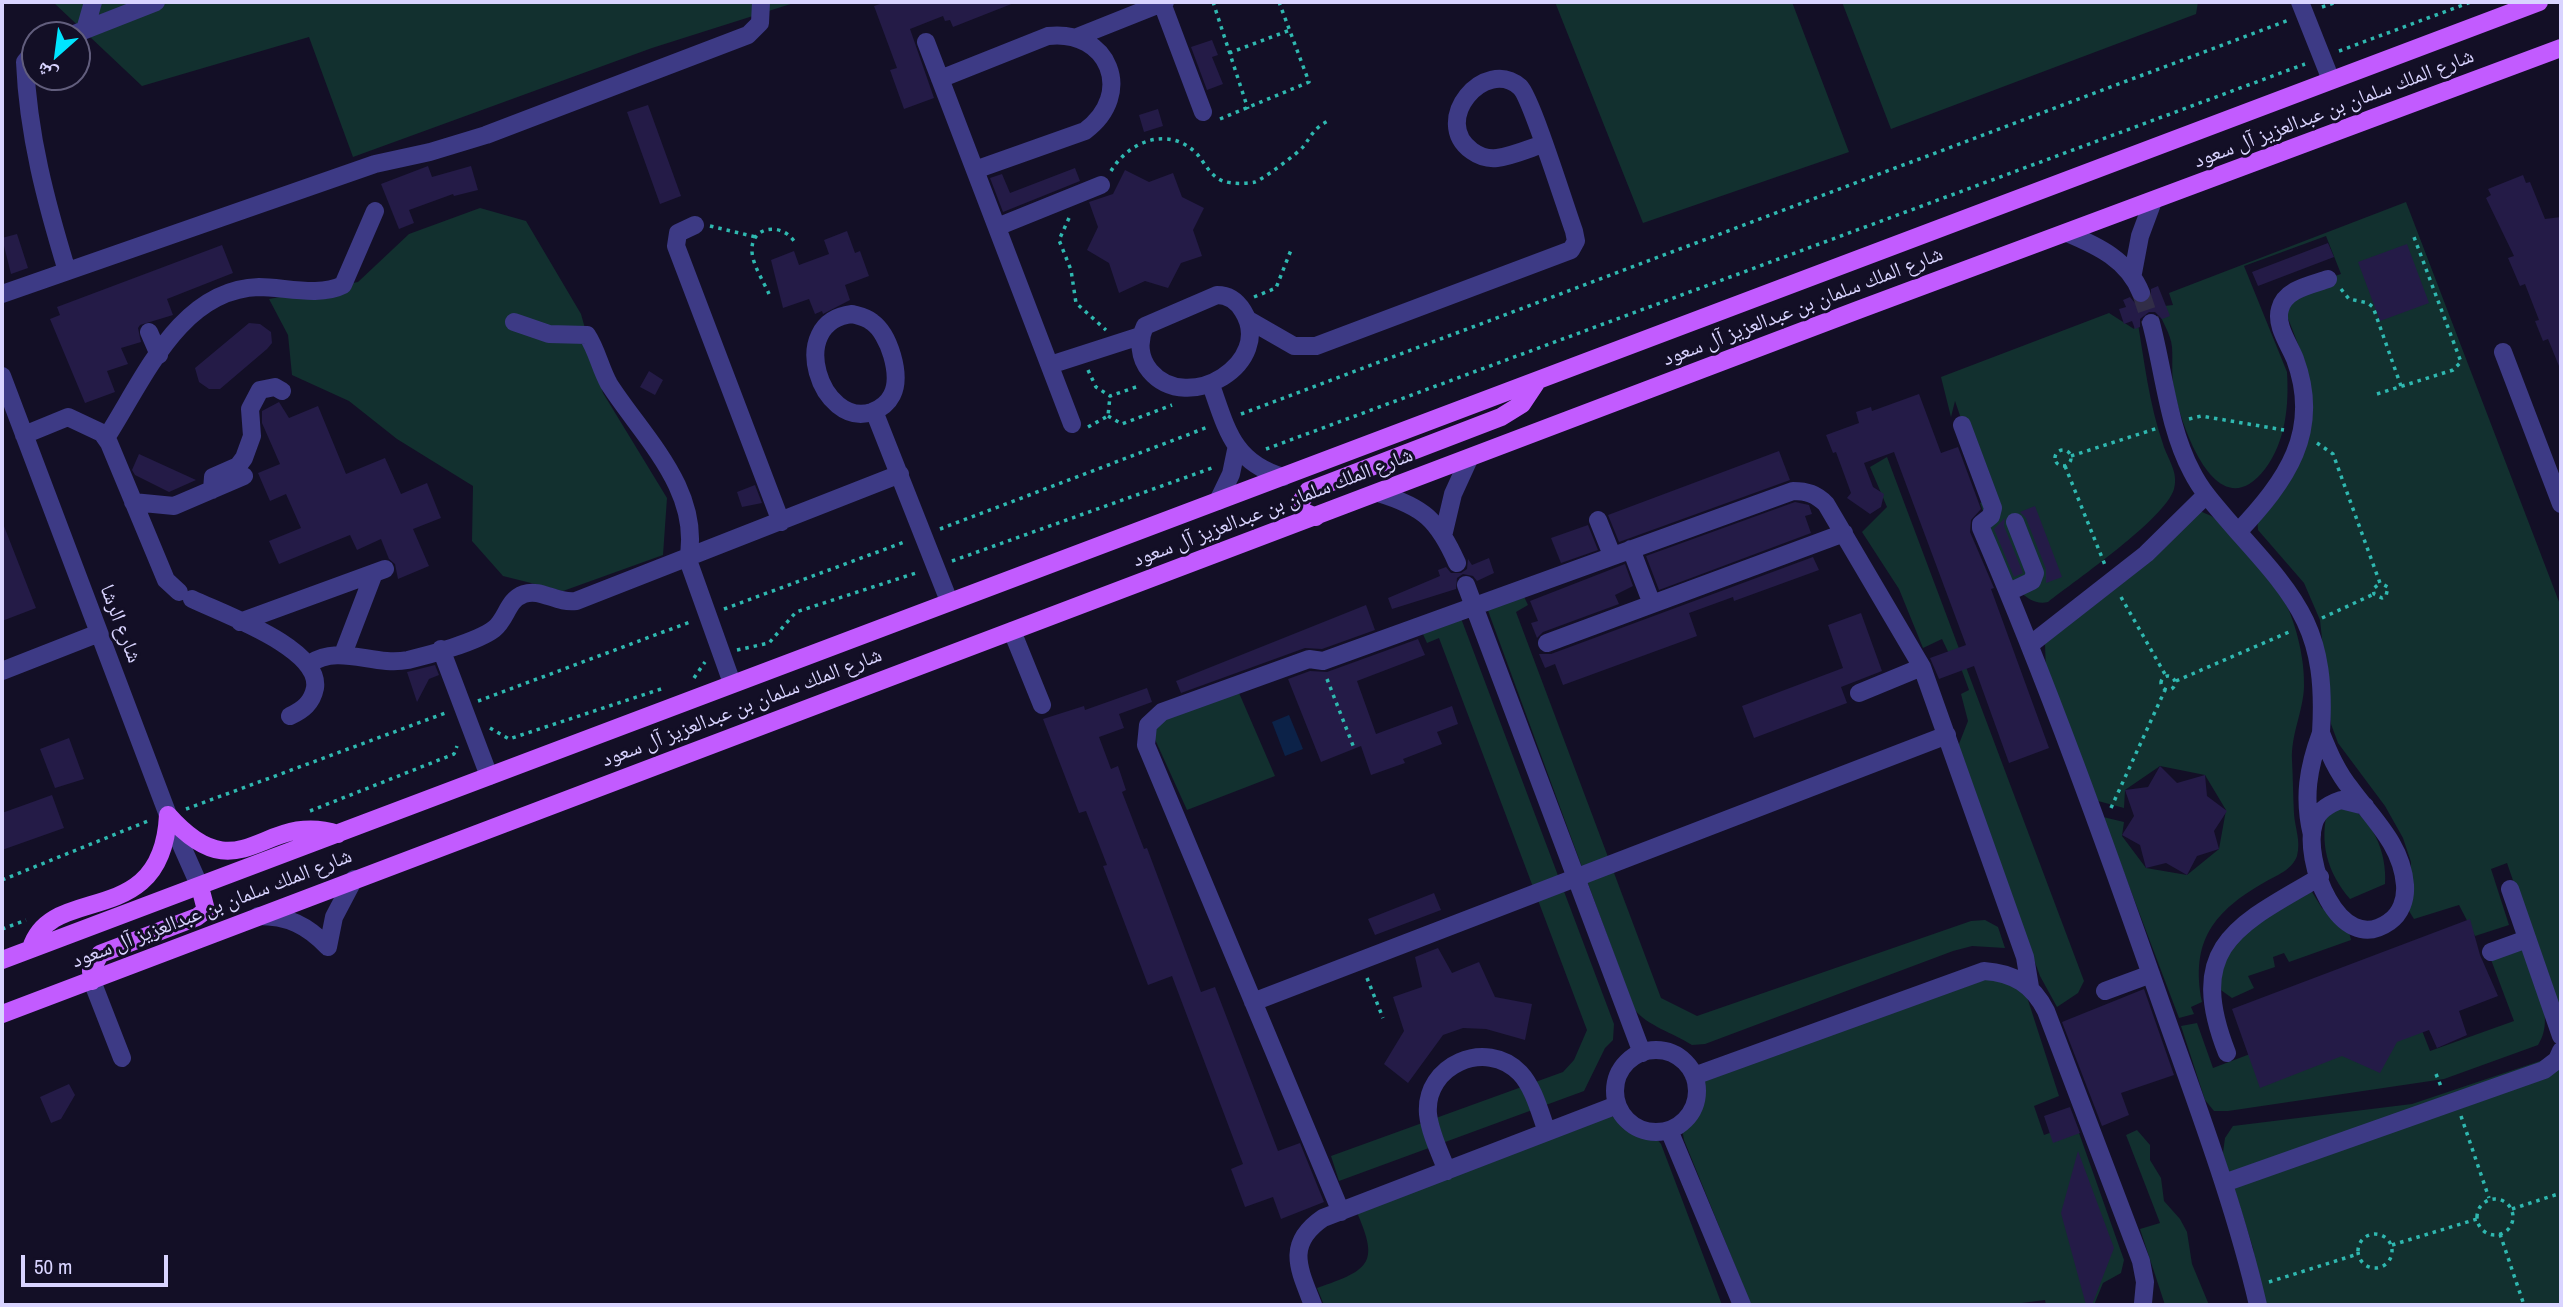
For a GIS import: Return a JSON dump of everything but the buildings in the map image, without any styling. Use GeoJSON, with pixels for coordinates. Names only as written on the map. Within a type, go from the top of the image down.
{"type":"FeatureCollection","features":[{"type":"Feature","properties":{"kind":"main road","name":"شارع الملك سلمان بن عبدالعزيز آل سعود"},"geometry":{"type":"LineString","coordinates":[[2,960],[949,601],[1536,383],[2539,2]]}},
{"type":"Feature","properties":{"kind":"main road","name":"شارع الملك سلمان بن عبدالعزيز آل سعود"},"geometry":{"type":"LineString","coordinates":[[2,1014],[2561,48]]}},
{"type":"Feature","properties":{"kind":"main road"},"geometry":{"type":"LineString","coordinates":[[1316,517],[1302,511],[1300,503],[1308,491],[1500,417],[1522,404],[1536,383]]}},
{"type":"Feature","properties":{"kind":"main road"},"geometry":{"type":"LineString","coordinates":[[168,815],[194,842],[219,851],[232,851],[305,829],[320,828],[338,834]]}},
{"type":"Feature","properties":{"kind":"main road"},"geometry":{"type":"LineString","coordinates":[[31,948],[41,929],[49,922],[133,888],[153,872],[165,848],[168,815]]}},
{"type":"Feature","properties":{"kind":"main road"},"geometry":{"type":"LineString","coordinates":[[92,981],[91,971],[100,954],[200,915],[206,910],[200,887]]}},
{"type":"Feature","properties":{"kind":"street"},"geometry":{"type":"LineString","coordinates":[[84,21],[93,2]]}},
{"type":"Feature","properties":{"kind":"street"},"geometry":{"type":"LineString","coordinates":[[91,27],[156,2]]}},
{"type":"Feature","properties":{"kind":"street"},"geometry":{"type":"LineString","coordinates":[[2,294],[375,164],[430,152],[486,135],[748,35],[760,23],[761,2]]}},
{"type":"Feature","properties":{"kind":"street"},"geometry":{"type":"LineString","coordinates":[[940,79],[1048,36],[1077,37],[1164,2],[1202,112]]}},
{"type":"Feature","properties":{"kind":"street"},"geometry":{"type":"LineString","coordinates":[[2302,8],[2331,80]]}},
{"type":"Feature","properties":{"kind":"street"},"geometry":{"type":"LineString","coordinates":[[975,170],[1085,131],[1097,122],[1111,96],[1109,67],[1090,44],[1077,37]]}},
{"type":"Feature","properties":{"kind":"street"},"geometry":{"type":"LineString","coordinates":[[926,42],[1049,365],[1077,427]]}},
{"type":"Feature","properties":{"kind":"street"},"geometry":{"type":"LineString","coordinates":[[1247,319],[1249,341],[1245,351],[1232,370],[1211,384],[1187,388],[1175,386],[1155,376],[1143,358],[1140,336],[1145,326],[1154,319],[1217,295],[1226,295],[1235,301],[1247,319],[1294,346],[1316,346],[1571,250],[1576,241],[1574,231],[1543,144],[1524,92],[1514,82],[1489,81],[1472,90],[1459,107],[1457,127],[1460,138],[1475,153],[1495,158],[1543,144]]}},
{"type":"Feature","properties":{"kind":"street"},"geometry":{"type":"LineString","coordinates":[[28,91],[41,184],[67,271]]}},
{"type":"Feature","properties":{"kind":"street"},"geometry":{"type":"LineString","coordinates":[[997,227],[1101,185]]}},
{"type":"Feature","properties":{"kind":"street"},"geometry":{"type":"LineString","coordinates":[[2133,273],[2140,236],[2153,201]]}},
{"type":"Feature","properties":{"kind":"street"},"geometry":{"type":"LineString","coordinates":[[106,438],[183,320],[220,295],[249,288],[333,290],[343,285],[375,211]]}},
{"type":"Feature","properties":{"kind":"street"},"geometry":{"type":"LineString","coordinates":[[695,225],[678,233],[676,246],[780,522]]}},
{"type":"Feature","properties":{"kind":"street"},"geometry":{"type":"LineString","coordinates":[[2067,233],[2102,249],[2133,273],[2141,293]]}},
{"type":"Feature","properties":{"kind":"street"},"geometry":{"type":"LineString","coordinates":[[2238,532],[2280,485],[2297,452],[2301,433],[2304,415],[2301,378],[2278,312],[2283,300],[2292,292],[2328,279]]}},
{"type":"Feature","properties":{"kind":"street"},"geometry":{"type":"LineString","coordinates":[[852,314],[871,321],[878,328],[887,346],[896,382],[889,400],[874,411],[846,411],[831,400],[823,383],[814,355],[815,345],[824,326],[841,316],[852,314]]}},
{"type":"Feature","properties":{"kind":"street"},"geometry":{"type":"LineString","coordinates":[[514,322],[549,334],[587,335],[607,380],[656,447],[674,480],[691,530],[688,560],[733,684]]}},
{"type":"Feature","properties":{"kind":"street"},"geometry":{"type":"LineString","coordinates":[[2151,323],[2181,448],[2206,495],[2291,592],[2308,624],[2322,678],[2321,733],[2308,773],[2306,794],[2320,877],[2336,915],[2355,927],[2366,929],[2387,924],[2402,907],[2405,886],[2399,862],[2387,835],[2339,772],[2321,733]]}},
{"type":"Feature","properties":{"kind":"street"},"geometry":{"type":"LineString","coordinates":[[149,332],[159,355]]}},
{"type":"Feature","properties":{"kind":"street"},"geometry":{"type":"LineString","coordinates":[[1049,365],[1140,336]]}},
{"type":"Feature","properties":{"kind":"street"},"geometry":{"type":"LineString","coordinates":[[2503,352],[2561,504]]}},
{"type":"Feature","properties":{"kind":"street","name":"شارع الرشا"},"geometry":{"type":"LineString","coordinates":[[2,376],[168,815],[200,887]]}},
{"type":"Feature","properties":{"kind":"street"},"geometry":{"type":"LineString","coordinates":[[1211,384],[1236,450],[1256,466],[1283,477]]}},
{"type":"Feature","properties":{"kind":"street"},"geometry":{"type":"LineString","coordinates":[[212,490],[213,477],[237,466],[244,458],[253,436],[250,409],[260,390],[275,387],[282,391]]}},
{"type":"Feature","properties":{"kind":"street"},"geometry":{"type":"LineString","coordinates":[[874,411],[949,601]]}},
{"type":"Feature","properties":{"kind":"street"},"geometry":{"type":"LineString","coordinates":[[24,435],[68,417],[106,438],[166,580],[186,596],[286,646],[309,664],[316,685],[313,695],[308,704],[290,716]]}},
{"type":"Feature","properties":{"kind":"street"},"geometry":{"type":"LineString","coordinates":[[1962,425],[1993,508],[1991,516],[1981,524],[1981,528],[2031,644],[2101,830],[2224,1183],[2258,1305]]}},
{"type":"Feature","properties":{"kind":"street"},"geometry":{"type":"LineString","coordinates":[[1218,501],[1231,474],[1236,450]]}},
{"type":"Feature","properties":{"kind":"street"},"geometry":{"type":"LineString","coordinates":[[1444,532],[1453,494],[1469,459]]}},
{"type":"Feature","properties":{"kind":"street"},"geometry":{"type":"LineString","coordinates":[[309,664],[331,654],[343,654],[373,662],[392,662],[441,649],[494,629],[509,606],[521,595],[536,593],[563,602],[576,601],[688,560],[900,474]]}},
{"type":"Feature","properties":{"kind":"street"},"geometry":{"type":"LineString","coordinates":[[133,502],[174,506],[244,476]]}},
{"type":"Feature","properties":{"kind":"street"},"geometry":{"type":"LineString","coordinates":[[1341,1212],[1146,745],[1145,735],[1154,718],[1162,712],[1309,659],[1320,661],[1793,491],[1805,491],[1817,496],[1844,533],[1922,667],[2025,957],[2030,987],[2046,1011],[2141,1261],[2145,1282],[2139,1304]]}},
{"type":"Feature","properties":{"kind":"street"},"geometry":{"type":"LineString","coordinates":[[1378,493],[1414,507],[1444,532],[1457,563]]}},
{"type":"Feature","properties":{"kind":"street"},"geometry":{"type":"LineString","coordinates":[[2031,644],[2146,554],[2206,495]]}},
{"type":"Feature","properties":{"kind":"street"},"geometry":{"type":"LineString","coordinates":[[1598,520],[1612,555]]}},
{"type":"Feature","properties":{"kind":"street"},"geometry":{"type":"LineString","coordinates":[[2008,592],[2032,581],[2035,573],[2015,522]]}},
{"type":"Feature","properties":{"kind":"street"},"geometry":{"type":"LineString","coordinates":[[1546,643],[1844,533]]}},
{"type":"Feature","properties":{"kind":"street"},"geometry":{"type":"LineString","coordinates":[[1631,549],[1652,604]]}},
{"type":"Feature","properties":{"kind":"street"},"geometry":{"type":"LineString","coordinates":[[240,622],[380,571],[343,654]]}},
{"type":"Feature","properties":{"kind":"street"},"geometry":{"type":"LineString","coordinates":[[1466,585],[1642,1053]]}},
{"type":"Feature","properties":{"kind":"street"},"geometry":{"type":"LineString","coordinates":[[1012,631],[1042,705]]}},
{"type":"Feature","properties":{"kind":"street"},"geometry":{"type":"LineString","coordinates":[[2,671],[99,633]]}},
{"type":"Feature","properties":{"kind":"street"},"geometry":{"type":"LineString","coordinates":[[441,649],[489,776]]}},
{"type":"Feature","properties":{"kind":"street"},"geometry":{"type":"LineString","coordinates":[[1859,693],[1922,667]]}},
{"type":"Feature","properties":{"kind":"street"},"geometry":{"type":"LineString","coordinates":[[1252,1002],[1947,735]]}},
{"type":"Feature","properties":{"kind":"street"},"geometry":{"type":"LineString","coordinates":[[2312,835],[2320,812],[2330,804],[2341,800],[2365,806]]}},
{"type":"Feature","properties":{"kind":"street"},"geometry":{"type":"LineString","coordinates":[[2227,1053],[2213,1015],[2210,995],[2218,957],[2241,925],[2320,877]]}},
{"type":"Feature","properties":{"kind":"street"},"geometry":{"type":"LineString","coordinates":[[256,916],[276,916],[296,922],[314,932],[328,947],[334,917],[354,879]]}},
{"type":"Feature","properties":{"kind":"street"},"geometry":{"type":"LineString","coordinates":[[2510,889],[2561,1036]]}},
{"type":"Feature","properties":{"kind":"street"},"geometry":{"type":"LineString","coordinates":[[2491,953],[2527,939]]}},
{"type":"Feature","properties":{"kind":"street"},"geometry":{"type":"LineString","coordinates":[[1694,1076],[1984,971],[2009,975],[2030,987]]}},
{"type":"Feature","properties":{"kind":"street"},"geometry":{"type":"LineString","coordinates":[[2105,991],[2151,974]]}},
{"type":"Feature","properties":{"kind":"street"},"geometry":{"type":"LineString","coordinates":[[92,981],[122,1058]]}},
{"type":"Feature","properties":{"kind":"street"},"geometry":{"type":"LineString","coordinates":[[2224,1183],[2544,1070],[2557,1060],[2561,1051]]}},
{"type":"Feature","properties":{"kind":"street"},"geometry":{"type":"LineString","coordinates":[[1666,1052],[1687,1065],[1694,1076],[1697,1089],[1690,1114],[1668,1130],[1656,1132],[1633,1125],[1617,1105],[1616,1080],[1630,1059],[1642,1053],[1666,1052]]}},
{"type":"Feature","properties":{"kind":"street"},"geometry":{"type":"LineString","coordinates":[[1447,1171],[1431,1126],[1428,1104],[1435,1083],[1459,1062],[1491,1058],[1511,1066],[1529,1087],[1548,1132]]}},
{"type":"Feature","properties":{"kind":"street"},"geometry":{"type":"LineString","coordinates":[[1313,1305],[1298,1268],[1297,1252],[1302,1238],[1311,1226],[1617,1105]]}},
{"type":"Feature","properties":{"kind":"street"},"geometry":{"type":"LineString","coordinates":[[1668,1130],[1742,1305]]}},
{"type":"Feature","properties":{"kind":"path"},"geometry":{"type":"LineString","coordinates":[[1213,2],[1248,108]]}},
{"type":"Feature","properties":{"kind":"path"},"geometry":{"type":"LineString","coordinates":[[1202,112],[1216,119],[1309,82],[1279,2]]}},
{"type":"Feature","properties":{"kind":"path"},"geometry":{"type":"LineString","coordinates":[[2,880],[168,815],[924,535],[2302,8],[2337,2]]}},
{"type":"Feature","properties":{"kind":"path"},"geometry":{"type":"LineString","coordinates":[[1229,53],[1290,30]]}},
{"type":"Feature","properties":{"kind":"path"},"geometry":{"type":"LineString","coordinates":[[1101,185],[1128,148],[1149,139],[1161,138],[1189,147],[1214,176],[1224,182],[1256,182],[1302,147],[1316,126],[1328,121]]}},
{"type":"Feature","properties":{"kind":"path"},"geometry":{"type":"LineString","coordinates":[[1075,196],[1074,208],[1059,240],[1071,270],[1072,294],[1080,310],[1118,343]]}},
{"type":"Feature","properties":{"kind":"path"},"geometry":{"type":"LineString","coordinates":[[695,225],[703,224],[756,237]]}},
{"type":"Feature","properties":{"kind":"path"},"geometry":{"type":"LineString","coordinates":[[769,294],[752,252],[756,237],[768,229],[776,228],[790,234],[794,241]]}},
{"type":"Feature","properties":{"kind":"path"},"geometry":{"type":"LineString","coordinates":[[2377,394],[2453,370],[2460,362],[2414,237]]}},
{"type":"Feature","properties":{"kind":"path"},"geometry":{"type":"LineString","coordinates":[[1235,301],[1266,295],[1276,288],[1291,250]]}},
{"type":"Feature","properties":{"kind":"path"},"geometry":{"type":"LineString","coordinates":[[2328,279],[2336,276],[2349,299],[2368,303],[2373,307],[2401,386]]}},
{"type":"Feature","properties":{"kind":"path"},"geometry":{"type":"LineString","coordinates":[[1083,354],[1096,387],[1110,396]]}},
{"type":"Feature","properties":{"kind":"path"},"geometry":{"type":"LineString","coordinates":[[1110,396],[1145,384]]}},
{"type":"Feature","properties":{"kind":"path"},"geometry":{"type":"LineString","coordinates":[[1108,416],[1110,396]]}},
{"type":"Feature","properties":{"kind":"path"},"geometry":{"type":"LineString","coordinates":[[1077,427],[1108,416],[1122,424],[1172,405]]}},
{"type":"Feature","properties":{"kind":"path"},"geometry":{"type":"LineString","coordinates":[[2060,450],[2071,456],[2065,466],[2055,461],[2060,450]]}},
{"type":"Feature","properties":{"kind":"path"},"geometry":{"type":"LineString","coordinates":[[2176,681],[2374,594]]}},
{"type":"Feature","properties":{"kind":"path"},"geometry":{"type":"LineString","coordinates":[[1320,661],[1354,748]]}},
{"type":"Feature","properties":{"kind":"path"},"geometry":{"type":"LineString","coordinates":[[2165,690],[2162,687],[2162,679],[2170,676],[2176,681]]}},
{"type":"Feature","properties":{"kind":"path"},"geometry":{"type":"LineString","coordinates":[[2165,690],[2174,689],[2176,681]]}},
{"type":"Feature","properties":{"kind":"path"},"geometry":{"type":"LineString","coordinates":[[2101,830],[2165,690]]}},
{"type":"Feature","properties":{"kind":"path"},"geometry":{"type":"LineString","coordinates":[[1360,961],[1383,1018]]}},
{"type":"Feature","properties":{"kind":"path"},"geometry":{"type":"LineString","coordinates":[[2456,1101],[2490,1199]]}},
{"type":"Feature","properties":{"kind":"path"},"geometry":{"type":"LineString","coordinates":[[2512,1209],[2561,1193]]}},
{"type":"Feature","properties":{"kind":"path"},"geometry":{"type":"LineString","coordinates":[[2490,1199],[2502,1200],[2512,1209],[2510,1227],[2500,1234],[2482,1230],[2477,1219],[2479,1207],[2490,1199]]}},
{"type":"Feature","properties":{"kind":"path"},"geometry":{"type":"LineString","coordinates":[[2392,1245],[2477,1219]]}},
{"type":"Feature","properties":{"kind":"path"},"geometry":{"type":"LineString","coordinates":[[2371,1234],[2383,1236],[2392,1245],[2392,1256],[2380,1268],[2364,1264],[2358,1254],[2361,1242],[2371,1234]]}},
{"type":"Feature","properties":{"kind":"path"},"geometry":{"type":"LineString","coordinates":[[2500,1234],[2524,1305]]}},
{"type":"Feature","properties":{"kind":"path"},"geometry":{"type":"LineString","coordinates":[[2253,1287],[2358,1254]]}},
{"type":"Feature","properties":{"kind":"green space"},"geometry":{"type":"Polygon","coordinates":[[[53,2],[797,2],[652,48],[353,157],[309,37],[142,86],[91,38],[91,21],[73,21],[53,2]]]}},
{"type":"Feature","properties":{"kind":"green space"},"geometry":{"type":"Polygon","coordinates":[[[1555,2],[1792,2],[1849,152],[1643,223],[1555,2]]]}},
{"type":"Feature","properties":{"kind":"green space"},"geometry":{"type":"Polygon","coordinates":[[[1842,2],[2198,2],[2196,14],[1891,129],[1842,2]]]}},
{"type":"Feature","properties":{"kind":"green space"},"geometry":{"type":"Polygon","coordinates":[[[2406,202],[2561,607],[2561,1019],[2507,863],[2491,869],[2509,925],[2475,936],[2459,905],[2414,919],[2404,903],[2410,887],[2411,862],[2403,838],[2385,806],[2338,743],[2331,724],[2320,620],[2304,583],[2258,530],[2257,516],[2293,461],[2305,362],[2284,308],[2298,288],[2341,274],[2326,236],[2244,266],[2287,372],[2285,422],[2278,447],[2265,469],[2248,485],[2232,488],[2217,481],[2193,447],[2174,389],[2171,342],[2156,307],[2173,305],[2169,293],[2406,202]]]}},
{"type":"Feature","properties":{"kind":"green space"},"geometry":{"type":"Polygon","coordinates":[[[480,208],[526,221],[581,314],[603,393],[667,498],[663,555],[563,591],[503,576],[472,541],[473,486],[397,439],[349,401],[292,375],[288,335],[269,299],[358,282],[409,234],[480,208]]]}},
{"type":"Feature","properties":{"kind":"green space"},"geometry":{"type":"Polygon","coordinates":[[[2109,313],[2134,329],[2137,318],[2150,397],[2158,429],[2174,471],[2174,489],[2155,516],[2138,532],[2048,602],[2035,601],[2023,594],[2004,566],[1980,503],[1989,500],[1955,401],[1951,417],[1941,377],[2109,313]]]}},
{"type":"Feature","properties":{"kind":"green space"},"geometry":{"type":"Polygon","coordinates":[[[1887,457],[2084,981],[2078,993],[2057,1007],[2040,976],[1957,749],[1968,721],[1961,694],[1969,690],[1958,660],[1953,662],[1942,639],[1923,648],[1899,589],[1862,532],[1887,507],[1870,467],[1887,457]]]}},
{"type":"Feature","properties":{"kind":"green space"},"geometry":{"type":"Polygon","coordinates":[[[2195,509],[2222,525],[2281,595],[2300,644],[2304,687],[2292,750],[2297,856],[2288,869],[2247,893],[2219,917],[2203,945],[2199,981],[2202,1002],[2191,1007],[2194,1014],[2179,1018],[2103,817],[2124,822],[2122,836],[2146,868],[2187,875],[2219,849],[2226,810],[2205,775],[2160,766],[2125,790],[2124,808],[2098,801],[2046,672],[2045,644],[2195,509]]]}},
{"type":"Feature","properties":{"kind":"green space"},"geometry":{"type":"Polygon","coordinates":[[[1518,584],[1528,605],[1516,612],[1661,998],[1697,1016],[1971,921],[1985,920],[1998,927],[2005,948],[1972,946],[1953,951],[1705,1044],[1692,1045],[1640,1015],[1634,1009],[1483,597],[1518,584]]]}},
{"type":"Feature","properties":{"kind":"green space"},"geometry":{"type":"Polygon","coordinates":[[[1456,605],[1614,1024],[1613,1040],[1605,1048],[1584,1091],[1339,1181],[1331,1156],[1563,1072],[1574,1060],[1587,1030],[1439,638],[1427,643],[1417,621],[1456,605]]]}},
{"type":"Feature","properties":{"kind":"green space"},"geometry":{"type":"Polygon","coordinates":[[[1236,686],[1275,776],[1187,810],[1153,735],[1163,709],[1236,686]]]}},
{"type":"Feature","properties":{"kind":"green space"},"geometry":{"type":"Polygon","coordinates":[[[2343,804],[2354,810],[2370,827],[2384,860],[2385,872],[2385,884],[2350,899],[2331,868],[2324,833],[2328,808],[2343,804]]]}},
{"type":"Feature","properties":{"kind":"green space"},"geometry":{"type":"Polygon","coordinates":[[[2307,884],[2322,908],[2347,924],[2351,940],[2289,962],[2284,953],[2273,957],[2275,967],[2248,976],[2254,988],[2232,998],[2218,988],[2221,943],[2307,884]]]}},
{"type":"Feature","properties":{"kind":"green space"},"geometry":{"type":"Polygon","coordinates":[[[2516,936],[2534,976],[2543,1005],[2544,1033],[2538,1045],[2444,1079],[2228,1111],[2214,1111],[2205,1100],[2181,1026],[2197,1023],[2213,1068],[2250,1054],[2421,1028],[2430,1051],[2514,1021],[2487,949],[2516,936]]]}},
{"type":"Feature","properties":{"kind":"green space"},"geometry":{"type":"Polygon","coordinates":[[[1973,972],[2015,984],[2027,997],[2059,1096],[2034,1106],[2044,1135],[2066,1127],[2079,1133],[2124,1260],[2121,1273],[2103,1283],[2094,1305],[2046,1305],[2045,1300],[2006,1305],[1751,1305],[1684,1140],[1680,1118],[1689,1111],[1694,1102],[1698,1081],[1973,972]]]}},
{"type":"Feature","properties":{"kind":"green space"},"geometry":{"type":"Polygon","coordinates":[[[2561,1049],[2561,1305],[2261,1305],[2253,1248],[2223,1153],[2225,1138],[2233,1126],[2412,1104],[2558,1055],[2561,1049]]]}},
{"type":"Feature","properties":{"kind":"green space"},"geometry":{"type":"Polygon","coordinates":[[[1610,1115],[1634,1130],[1651,1132],[1661,1144],[1722,1305],[1324,1305],[1317,1288],[1350,1275],[1366,1261],[1367,1241],[1355,1208],[1610,1115]]]}},
{"type":"Feature","properties":{"kind":"green space"},"geometry":{"type":"Polygon","coordinates":[[[2137,1130],[2150,1145],[2150,1160],[2161,1178],[2164,1201],[2180,1219],[2187,1232],[2192,1264],[2209,1305],[2165,1305],[2140,1229],[2160,1223],[2126,1135],[2137,1130]]]}},
{"type":"Feature","properties":{"kind":"water"},"geometry":{"type":"Polygon","coordinates":[[[1289,715],[1303,749],[1285,756],[1272,722],[1289,715]]]}},
{"type":"Feature","properties":{"kind":"tunnel"},"geometry":{"type":"LineString","coordinates":[[2141,293],[2151,323]]}}]}
